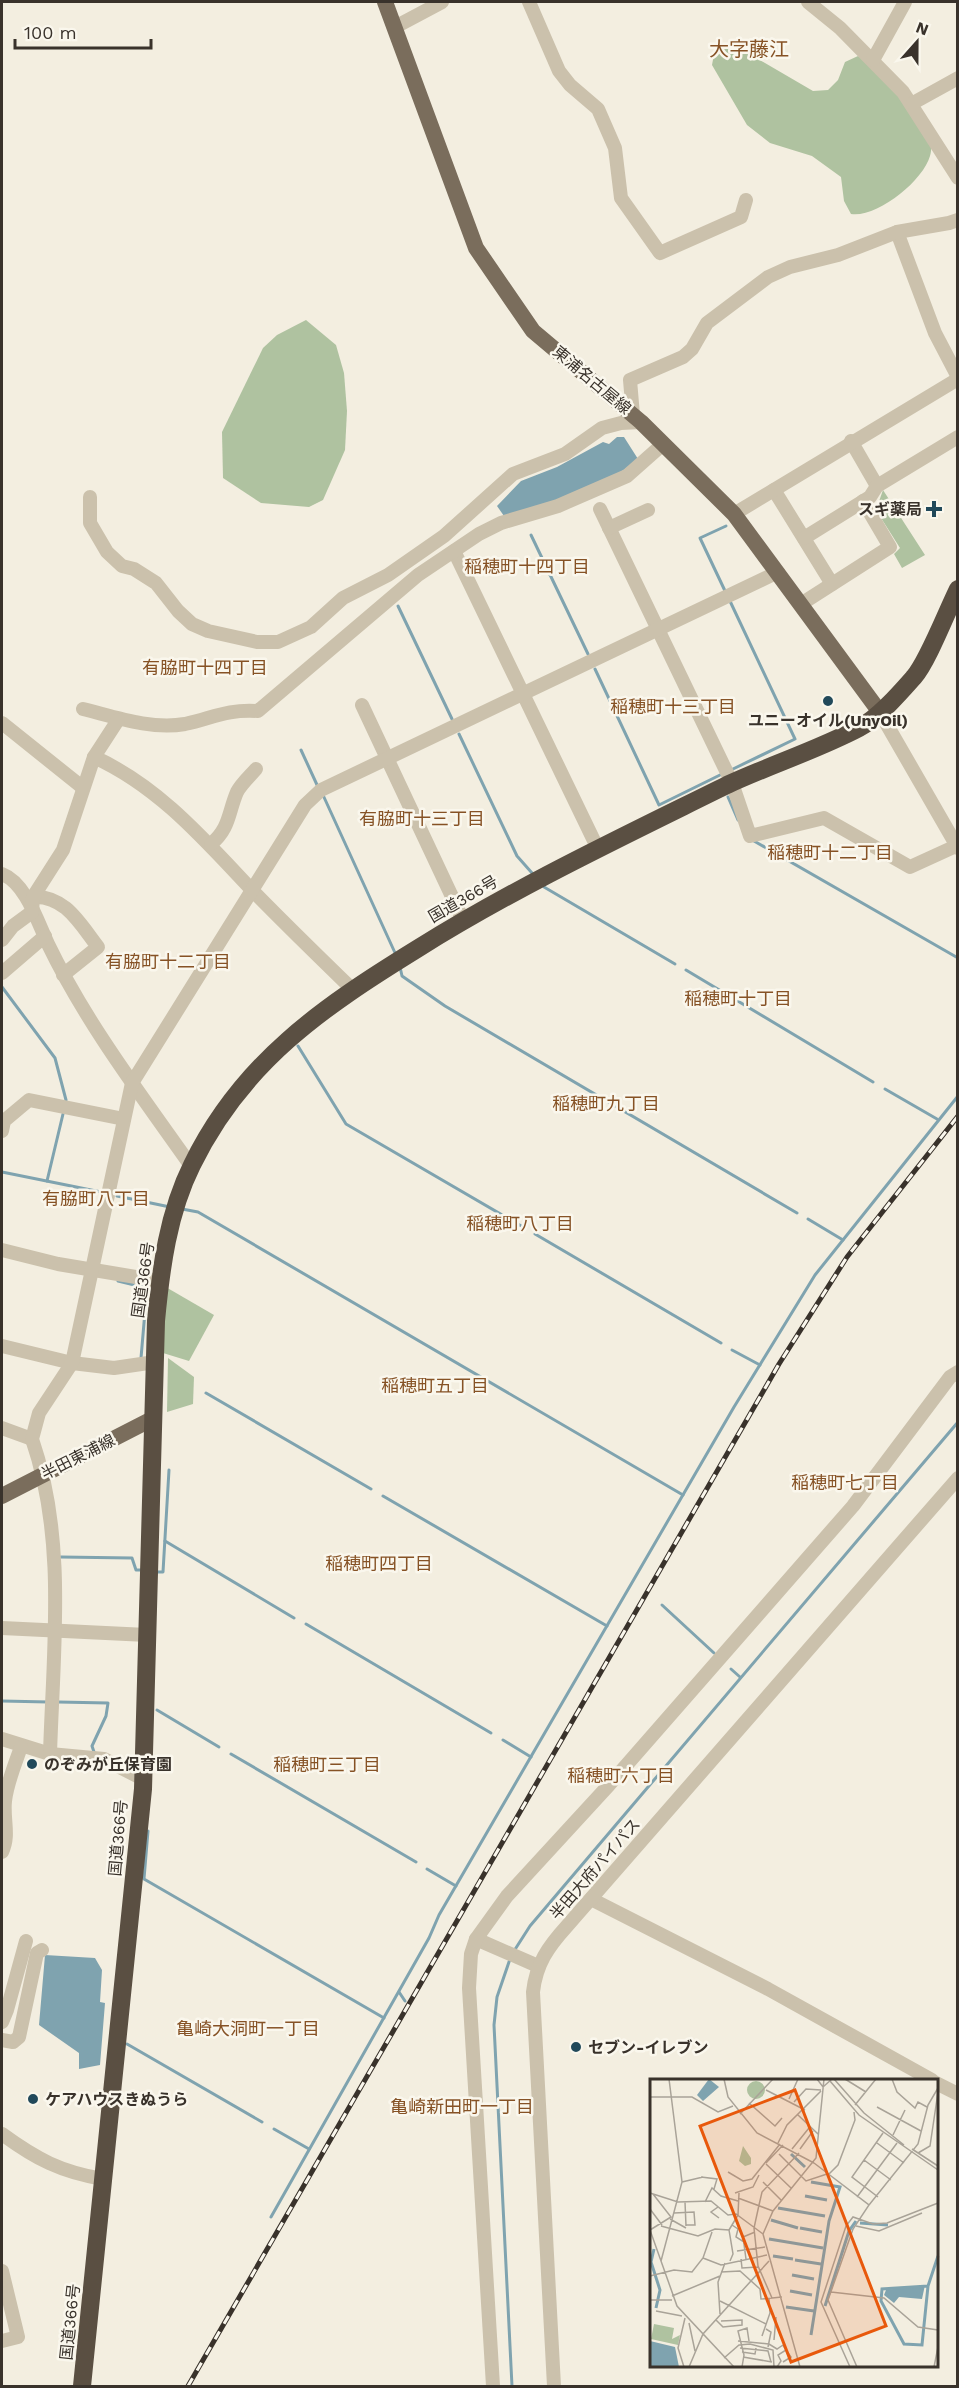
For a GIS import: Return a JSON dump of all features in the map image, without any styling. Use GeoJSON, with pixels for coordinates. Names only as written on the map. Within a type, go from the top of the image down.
{"type":"FeatureCollection","features":[{"type":"Feature","properties":{"kind":"highway","name":"国道366号"},"geometry":{"type":"LineString","coordinates":[[82,2386],[143,1779],[155,1362],[160,1281],[176,1208],[191,1166],[218,1119],[251,1075],[308,1021],[352,989],[463,920],[598,849],[732,783],[862,727],[916,674],[957,589]]}},
{"type":"Feature","properties":{"kind":"main road","name":"東浦名古屋線"},"geometry":{"type":"LineString","coordinates":[[385,2],[476,248],[534,331],[637,418],[734,514],[879,711]]}},
{"type":"Feature","properties":{"kind":"main road","name":"半田東浦線"},"geometry":{"type":"LineString","coordinates":[[2,1496],[154,1418]]}},
{"type":"Feature","properties":{"kind":"street"},"geometry":{"type":"LineString","coordinates":[[395,27],[442,2]]}},
{"type":"Feature","properties":{"kind":"street"},"geometry":{"type":"LineString","coordinates":[[529,2],[559,71],[570,85],[598,109],[615,148],[621,198],[660,253],[741,218],[746,200]]}},
{"type":"Feature","properties":{"kind":"street"},"geometry":{"type":"LineString","coordinates":[[808,2],[873,60],[913,104],[957,178]]}},
{"type":"Feature","properties":{"kind":"street"},"geometry":{"type":"LineString","coordinates":[[873,60],[905,2]]}},
{"type":"Feature","properties":{"kind":"street"},"geometry":{"type":"LineString","coordinates":[[913,104],[957,78]]}},
{"type":"Feature","properties":{"kind":"street"},"geometry":{"type":"LineString","coordinates":[[90,497],[93,531],[106,552],[122,566],[134,569],[156,583],[178,612],[192,624],[208,632],[257,642],[278,642],[311,627],[343,598],[388,575],[444,536],[513,474],[565,454],[602,428],[637,418],[630,380],[683,357],[692,349],[707,323],[758,284],[790,267],[838,255],[897,232],[957,220]]}},
{"type":"Feature","properties":{"kind":"street"},"geometry":{"type":"LineString","coordinates":[[734,514],[957,378],[935,333],[897,232]]}},
{"type":"Feature","properties":{"kind":"street"},"geometry":{"type":"LineString","coordinates":[[804,538],[870,497],[877,486],[957,437]]}},
{"type":"Feature","properties":{"kind":"street"},"geometry":{"type":"LineString","coordinates":[[851,441],[877,486]]}},
{"type":"Feature","properties":{"kind":"street"},"geometry":{"type":"LineString","coordinates":[[83,709],[118,720],[164,725],[185,724],[233,710],[258,711],[382,604],[418,575],[454,551],[501,523],[550,510],[627,476],[662,445]]}},
{"type":"Feature","properties":{"kind":"street"},"geometry":{"type":"LineString","coordinates":[[774,490],[832,584]]}},
{"type":"Feature","properties":{"kind":"street"},"geometry":{"type":"LineString","coordinates":[[486,500],[501,523]]}},
{"type":"Feature","properties":{"kind":"street"},"geometry":{"type":"LineString","coordinates":[[801,604],[890,547],[863,501]]}},
{"type":"Feature","properties":{"kind":"street"},"geometry":{"type":"LineString","coordinates":[[600,509],[732,783],[750,836],[824,818],[910,867],[957,847],[879,711]]}},
{"type":"Feature","properties":{"kind":"street"},"geometry":{"type":"LineString","coordinates":[[609,528],[648,510]]}},
{"type":"Feature","properties":{"kind":"street"},"geometry":{"type":"LineString","coordinates":[[454,551],[521,694],[598,849]]}},
{"type":"Feature","properties":{"kind":"street"},"geometry":{"type":"LineString","coordinates":[[50,1754],[54,1629],[53,1537],[42,1475],[32,1440],[39,1413],[73,1359],[132,1083],[251,889],[305,805],[321,790],[778,572]]}},
{"type":"Feature","properties":{"kind":"street"},"geometry":{"type":"LineString","coordinates":[[362,705],[463,920]]}},
{"type":"Feature","properties":{"kind":"street"},"geometry":{"type":"LineString","coordinates":[[2,940],[13,926],[32,912],[33,897],[63,850],[94,756],[118,720]]}},
{"type":"Feature","properties":{"kind":"street"},"geometry":{"type":"LineString","coordinates":[[2,723],[82,787]]}},
{"type":"Feature","properties":{"kind":"street"},"geometry":{"type":"LineString","coordinates":[[94,756],[136,778],[211,844],[251,889],[352,989]]}},
{"type":"Feature","properties":{"kind":"street"},"geometry":{"type":"LineString","coordinates":[[211,844],[221,836],[233,811],[237,792],[256,769]]}},
{"type":"Feature","properties":{"kind":"street"},"geometry":{"type":"LineString","coordinates":[[2,873],[8,876],[22,892],[63,975],[132,1083],[191,1166]]}},
{"type":"Feature","properties":{"kind":"street"},"geometry":{"type":"LineString","coordinates":[[33,897],[43,896],[67,907],[98,947],[63,975]]}},
{"type":"Feature","properties":{"kind":"street"},"geometry":{"type":"LineString","coordinates":[[2,973],[45,936]]}},
{"type":"Feature","properties":{"kind":"street"},"geometry":{"type":"LineString","coordinates":[[2,1131],[4,1121],[29,1100],[124,1119]]}},
{"type":"Feature","properties":{"kind":"street"},"geometry":{"type":"LineString","coordinates":[[2,1250],[93,1270],[160,1281]]}},
{"type":"Feature","properties":{"kind":"street"},"geometry":{"type":"LineString","coordinates":[[2,1346],[114,1368],[155,1362]]}},
{"type":"Feature","properties":{"kind":"street"},"geometry":{"type":"LineString","coordinates":[[493,2386],[469,1988],[471,1954],[476,1939],[507,1896],[609,1785],[853,1506],[950,1377],[957,1372]]}},
{"type":"Feature","properties":{"kind":"street"},"geometry":{"type":"LineString","coordinates":[[2,1428],[32,1440]]}},
{"type":"Feature","properties":{"kind":"street","name":"半田大府パイパス"},"geometry":{"type":"LineString","coordinates":[[554,2386],[533,1964],[957,1478]]}},
{"type":"Feature","properties":{"kind":"street"},"geometry":{"type":"LineString","coordinates":[[2,1628],[147,1635]]}},
{"type":"Feature","properties":{"kind":"street"},"geometry":{"type":"LineString","coordinates":[[2,1739],[21,1747],[50,1754],[104,1758],[143,1779]]}},
{"type":"Feature","properties":{"kind":"street"},"geometry":{"type":"LineString","coordinates":[[2,1852],[7,1834],[4,1806],[6,1791],[21,1747]]}},
{"type":"Feature","properties":{"kind":"street"},"geometry":{"type":"LineString","coordinates":[[591,1899],[768,1989],[930,2079]]}},
{"type":"Feature","properties":{"kind":"street"},"geometry":{"type":"LineString","coordinates":[[476,1939],[533,1964]]}},
{"type":"Feature","properties":{"kind":"street"},"geometry":{"type":"LineString","coordinates":[[2,2022],[8,2010],[26,1941]]}},
{"type":"Feature","properties":{"kind":"street"},"geometry":{"type":"LineString","coordinates":[[2,2040],[13,2042],[19,2037],[37,1953],[42,1950]]}},
{"type":"Feature","properties":{"kind":"street"},"geometry":{"type":"LineString","coordinates":[[938,2084],[957,2094]]}},
{"type":"Feature","properties":{"kind":"street"},"geometry":{"type":"LineString","coordinates":[[2,2134],[25,2151],[71,2174],[103,2179]]}},
{"type":"Feature","properties":{"kind":"street"},"geometry":{"type":"LineString","coordinates":[[2,2271],[18,2337],[2,2341]]}},
{"type":"Feature","properties":{"kind":"green space"},"geometry":{"type":"Polygon","coordinates":[[[729,46],[739,48],[813,91],[828,90],[838,80],[845,62],[858,56],[885,70],[930,122],[931,152],[926,166],[909,186],[886,204],[862,214],[851,214],[844,201],[841,177],[812,156],[770,143],[747,125],[712,65],[715,49],[729,46]]]}},
{"type":"Feature","properties":{"kind":"green space"},"geometry":{"type":"Polygon","coordinates":[[[306,320],[336,345],[344,373],[347,411],[345,450],[323,500],[309,507],[261,503],[223,478],[222,432],[263,348],[277,335],[306,320]]]}},
{"type":"Feature","properties":{"kind":"green space"},"geometry":{"type":"Polygon","coordinates":[[[883,490],[925,555],[902,568],[894,554],[900,548],[876,510],[883,490]]]}},
{"type":"Feature","properties":{"kind":"green space"},"geometry":{"type":"Polygon","coordinates":[[[164,1286],[214,1315],[189,1361],[163,1353],[164,1286]]]}},
{"type":"Feature","properties":{"kind":"green space"},"geometry":{"type":"Polygon","coordinates":[[[168,1358],[194,1377],[193,1404],[167,1412],[168,1358]]]}},
{"type":"Feature","properties":{"kind":"water"},"geometry":{"type":"Polygon","coordinates":[[[617,437],[624,437],[638,459],[609,479],[574,495],[504,516],[497,506],[521,481],[557,467],[603,442],[609,444],[617,437]]]}},
{"type":"Feature","properties":{"kind":"water"},"geometry":{"type":"Polygon","coordinates":[[[45,1955],[95,1958],[102,1970],[100,2002],[105,2003],[100,2065],[79,2069],[79,2053],[39,2025],[45,1955]]]}},
{"type":"Feature","properties":{"kind":"waterway"},"geometry":{"type":"LineString","coordinates":[[726,526],[700,538],[726,593]]}},
{"type":"Feature","properties":{"kind":"waterway"},"geometry":{"type":"LineString","coordinates":[[531,535],[588,654]]}},
{"type":"Feature","properties":{"kind":"waterway"},"geometry":{"type":"LineString","coordinates":[[729,599],[795,739],[733,769]]}},
{"type":"Feature","properties":{"kind":"waterway"},"geometry":{"type":"LineString","coordinates":[[398,606],[452,719]]}},
{"type":"Feature","properties":{"kind":"waterway"},"geometry":{"type":"LineString","coordinates":[[595,669],[659,805],[720,775]]}},
{"type":"Feature","properties":{"kind":"waterway"},"geometry":{"type":"LineString","coordinates":[[459,734],[517,856],[532,873]]}},
{"type":"Feature","properties":{"kind":"waterway"},"geometry":{"type":"LineString","coordinates":[[301,750],[318,787]]}},
{"type":"Feature","properties":{"kind":"waterway"},"geometry":{"type":"LineString","coordinates":[[323,795],[396,955]]}},
{"type":"Feature","properties":{"kind":"waterway"},"geometry":{"type":"LineString","coordinates":[[728,797],[738,820]]}},
{"type":"Feature","properties":{"kind":"waterway"},"geometry":{"type":"LineString","coordinates":[[754,841],[958,958]]}},
{"type":"Feature","properties":{"kind":"waterway"},"geometry":{"type":"LineString","coordinates":[[544,887],[675,964]]}},
{"type":"Feature","properties":{"kind":"waterway"},"geometry":{"type":"LineString","coordinates":[[400,967],[402,976],[445,1006],[797,1213]]}},
{"type":"Feature","properties":{"kind":"waterway"},"geometry":{"type":"LineString","coordinates":[[686,970],[873,1082]]}},
{"type":"Feature","properties":{"kind":"waterway"},"geometry":{"type":"LineString","coordinates":[[2,987],[55,1058],[66,1100]]}},
{"type":"Feature","properties":{"kind":"waterway"},"geometry":{"type":"LineString","coordinates":[[298,1046],[346,1124],[523,1227]]}},
{"type":"Feature","properties":{"kind":"waterway"},"geometry":{"type":"LineString","coordinates":[[885,1089],[937,1119]]}},
{"type":"Feature","properties":{"kind":"waterway"},"geometry":{"type":"LineString","coordinates":[[271,2217],[429,1938],[439,1915],[734,1407],[815,1275],[958,1096]]}},
{"type":"Feature","properties":{"kind":"waterway"},"geometry":{"type":"LineString","coordinates":[[47,1181],[63,1114]]}},
{"type":"Feature","properties":{"kind":"waterway"},"geometry":{"type":"LineString","coordinates":[[2,1172],[101,1192]]}},
{"type":"Feature","properties":{"kind":"waterway"},"geometry":{"type":"LineString","coordinates":[[117,1196],[170,1207]]}},
{"type":"Feature","properties":{"kind":"waterway"},"geometry":{"type":"LineString","coordinates":[[182,1209],[198,1212],[683,1495]]}},
{"type":"Feature","properties":{"kind":"waterway"},"geometry":{"type":"LineString","coordinates":[[808,1219],[843,1240]]}},
{"type":"Feature","properties":{"kind":"waterway"},"geometry":{"type":"LineString","coordinates":[[535,1234],[721,1343]]}},
{"type":"Feature","properties":{"kind":"waterway"},"geometry":{"type":"LineString","coordinates":[[118,1281],[147,1288],[141,1358]]}},
{"type":"Feature","properties":{"kind":"waterway"},"geometry":{"type":"LineString","coordinates":[[732,1350],[760,1365]]}},
{"type":"Feature","properties":{"kind":"waterway"},"geometry":{"type":"LineString","coordinates":[[206,1393],[371,1489]]}},
{"type":"Feature","properties":{"kind":"waterway"},"geometry":{"type":"LineString","coordinates":[[514,1951],[530,1926],[958,1422]]}},
{"type":"Feature","properties":{"kind":"waterway"},"geometry":{"type":"LineString","coordinates":[[158,1572],[163,1572],[169,1470]]}},
{"type":"Feature","properties":{"kind":"waterway"},"geometry":{"type":"LineString","coordinates":[[383,1496],[607,1626]]}},
{"type":"Feature","properties":{"kind":"waterway"},"geometry":{"type":"LineString","coordinates":[[165,1541],[294,1618]]}},
{"type":"Feature","properties":{"kind":"waterway"},"geometry":{"type":"LineString","coordinates":[[61,1557],[132,1558],[136,1570],[141,1570]]}},
{"type":"Feature","properties":{"kind":"waterway"},"geometry":{"type":"LineString","coordinates":[[662,1605],[714,1653]]}},
{"type":"Feature","properties":{"kind":"waterway"},"geometry":{"type":"LineString","coordinates":[[306,1624],[491,1733]]}},
{"type":"Feature","properties":{"kind":"waterway"},"geometry":{"type":"LineString","coordinates":[[731,1669],[740,1677]]}},
{"type":"Feature","properties":{"kind":"waterway"},"geometry":{"type":"LineString","coordinates":[[2,1701],[48,1702]]}},
{"type":"Feature","properties":{"kind":"waterway"},"geometry":{"type":"LineString","coordinates":[[58,1702],[108,1703],[106,1716],[92,1746],[94,1752]]}},
{"type":"Feature","properties":{"kind":"waterway"},"geometry":{"type":"LineString","coordinates":[[157,1710],[219,1747]]}},
{"type":"Feature","properties":{"kind":"waterway"},"geometry":{"type":"LineString","coordinates":[[503,1740],[531,1757]]}},
{"type":"Feature","properties":{"kind":"waterway"},"geometry":{"type":"LineString","coordinates":[[231,1754],[416,1862]]}},
{"type":"Feature","properties":{"kind":"waterway"},"geometry":{"type":"LineString","coordinates":[[148,1831],[144,1879],[384,2018]]}},
{"type":"Feature","properties":{"kind":"waterway"},"geometry":{"type":"LineString","coordinates":[[427,1869],[456,1886]]}},
{"type":"Feature","properties":{"kind":"waterway"},"geometry":{"type":"LineString","coordinates":[[510,1959],[497,1997],[494,2025],[512,2386]]}},
{"type":"Feature","properties":{"kind":"waterway"},"geometry":{"type":"LineString","coordinates":[[399,1992],[405,2001]]}},
{"type":"Feature","properties":{"kind":"waterway"},"geometry":{"type":"LineString","coordinates":[[127,2044],[262,2122]]}},
{"type":"Feature","properties":{"kind":"waterway"},"geometry":{"type":"LineString","coordinates":[[274,2129],[309,2149]]}},
{"type":"Feature","properties":{"kind":"railway"},"geometry":{"type":"LineString","coordinates":[[188,2386],[779,1364],[847,1257],[958,1116]]}},
{"type":"Feature","properties":{"kind":"place","name":"スギ薬局"},"geometry":{"type":"Point","coordinates":[934,509]}},
{"type":"Feature","properties":{"kind":"place","name":"ユニーオイル(UnyOil)"},"geometry":{"type":"Point","coordinates":[828,701]}},
{"type":"Feature","properties":{"kind":"place","name":"のぞみが丘保育園"},"geometry":{"type":"Point","coordinates":[32,1764]}},
{"type":"Feature","properties":{"kind":"place","name":"セブン-イレブン"},"geometry":{"type":"Point","coordinates":[576,2047]}},
{"type":"Feature","properties":{"kind":"place","name":"ケアハウスきぬうら"},"geometry":{"type":"Point","coordinates":[33,2099]}},
{"type":"Feature","properties":{"kind":"district","name":"大字藤江"},"geometry":{"type":"Point","coordinates":[749,49]}},
{"type":"Feature","properties":{"kind":"district","name":"稲穂町十四丁目"},"geometry":{"type":"Point","coordinates":[527,566]}},
{"type":"Feature","properties":{"kind":"district","name":"有脇町十四丁目"},"geometry":{"type":"Point","coordinates":[205,667]}},
{"type":"Feature","properties":{"kind":"district","name":"稲穂町十三丁目"},"geometry":{"type":"Point","coordinates":[673,706]}},
{"type":"Feature","properties":{"kind":"district","name":"有脇町十三丁目"},"geometry":{"type":"Point","coordinates":[422,818]}},
{"type":"Feature","properties":{"kind":"district","name":"稲穂町十二丁目"},"geometry":{"type":"Point","coordinates":[830,852]}},
{"type":"Feature","properties":{"kind":"district","name":"有脇町十二丁目"},"geometry":{"type":"Point","coordinates":[168,961]}},
{"type":"Feature","properties":{"kind":"district","name":"稲穂町十丁目"},"geometry":{"type":"Point","coordinates":[738,998]}},
{"type":"Feature","properties":{"kind":"district","name":"稲穂町九丁目"},"geometry":{"type":"Point","coordinates":[606,1103]}},
{"type":"Feature","properties":{"kind":"district","name":"有脇町八丁目"},"geometry":{"type":"Point","coordinates":[96,1198]}},
{"type":"Feature","properties":{"kind":"district","name":"稲穂町八丁目"},"geometry":{"type":"Point","coordinates":[520,1223]}},
{"type":"Feature","properties":{"kind":"district","name":"稲穂町五丁目"},"geometry":{"type":"Point","coordinates":[435,1385]}},
{"type":"Feature","properties":{"kind":"district","name":"稲穂町七丁目"},"geometry":{"type":"Point","coordinates":[845,1482]}},
{"type":"Feature","properties":{"kind":"district","name":"稲穂町四丁目"},"geometry":{"type":"Point","coordinates":[379,1563]}},
{"type":"Feature","properties":{"kind":"district","name":"稲穂町三丁目"},"geometry":{"type":"Point","coordinates":[327,1764]}},
{"type":"Feature","properties":{"kind":"district","name":"稲穂町六丁目"},"geometry":{"type":"Point","coordinates":[621,1775]}},
{"type":"Feature","properties":{"kind":"district","name":"亀崎大洞町一丁目"},"geometry":{"type":"Point","coordinates":[248,2028]}},
{"type":"Feature","properties":{"kind":"district","name":"亀崎新田町一丁目"},"geometry":{"type":"Point","coordinates":[462,2106]}}]}
